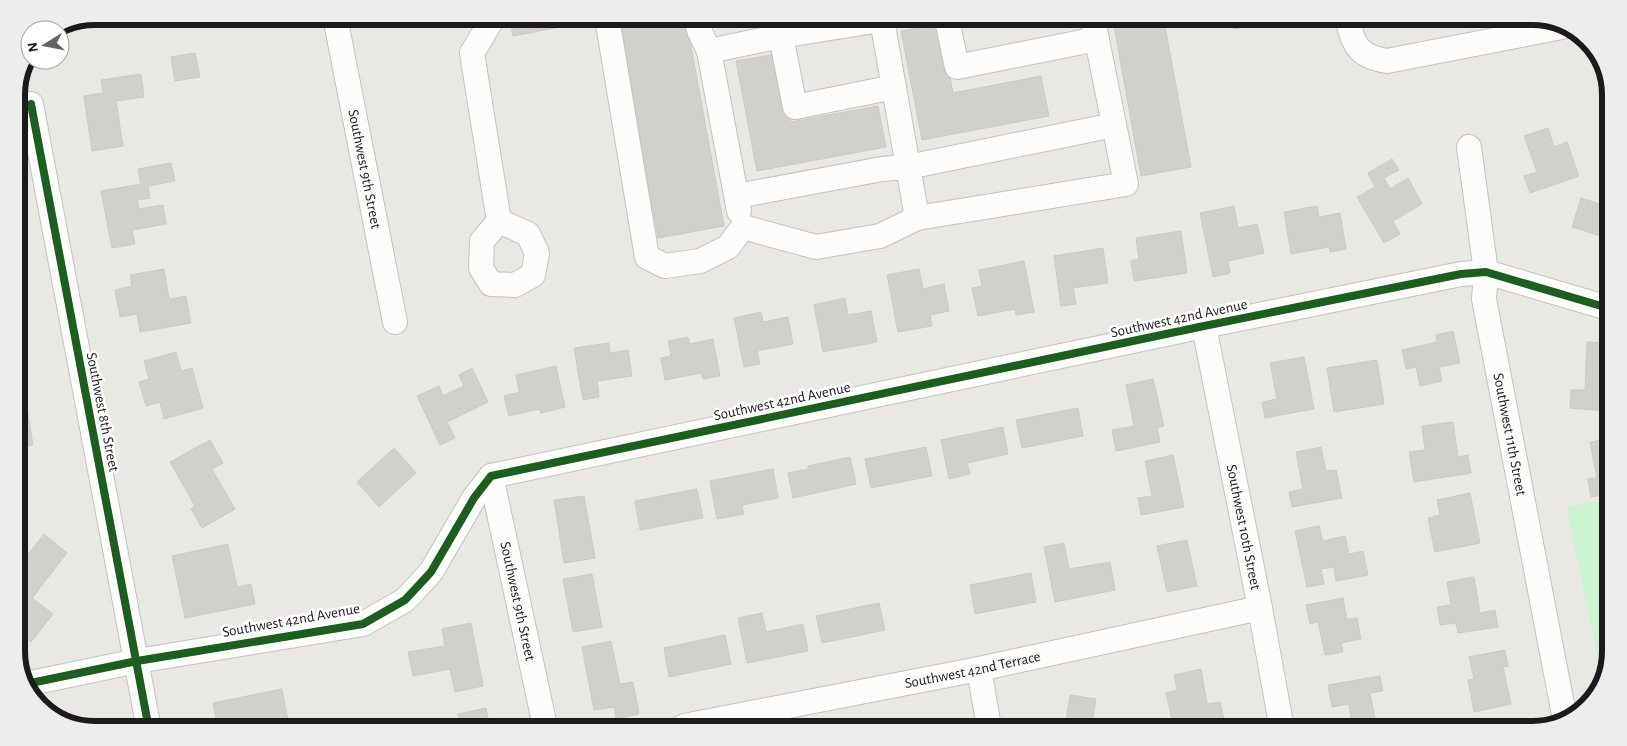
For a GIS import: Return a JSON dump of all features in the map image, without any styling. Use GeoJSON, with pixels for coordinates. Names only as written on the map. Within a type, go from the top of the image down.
{"type":"FeatureCollection","features":[{"type":"Feature","properties":{"kind":"street","name":"Southwest 9th Street"},"geometry":{"type":"LineString","coordinates":[[337,25],[395,322]]}},
{"type":"Feature","properties":{"kind":"street"},"geometry":{"type":"LineString","coordinates":[[489,25],[472,53],[499,222]]}},
{"type":"Feature","properties":{"kind":"street"},"geometry":{"type":"LineString","coordinates":[[608,25],[647,257],[665,266],[700,261],[728,248],[743,227],[709,51],[698,25]]}},
{"type":"Feature","properties":{"kind":"street"},"geometry":{"type":"LineString","coordinates":[[709,51],[781,36],[850,25]]}},
{"type":"Feature","properties":{"kind":"street"},"geometry":{"type":"LineString","coordinates":[[882,25],[917,218]]}},
{"type":"Feature","properties":{"kind":"street"},"geometry":{"type":"LineString","coordinates":[[743,227],[816,248],[880,236],[917,218],[1126,184],[1095,30],[957,67],[948,25]]}},
{"type":"Feature","properties":{"kind":"street"},"geometry":{"type":"LineString","coordinates":[[1349,25],[1352,38],[1361,51],[1374,59],[1387,62],[1554,29]]}},
{"type":"Feature","properties":{"kind":"street"},"geometry":{"type":"LineString","coordinates":[[781,36],[795,107],[894,87]]}},
{"type":"Feature","properties":{"kind":"street","name":"Southwest 8th Street"},"geometry":{"type":"LineString","coordinates":[[31,104],[147,721]]}},
{"type":"Feature","properties":{"kind":"street"},"geometry":{"type":"LineString","coordinates":[[737,196],[882,169],[908,167],[1114,125]]}},
{"type":"Feature","properties":{"kind":"street","name":"Southwest 11th Street"},"geometry":{"type":"LineString","coordinates":[[1469,147],[1486,272],[1484,299],[1564,714]]}},
{"type":"Feature","properties":{"kind":"street","name":"Southwest 42nd Avenue"},"geometry":{"type":"LineString","coordinates":[[32,683],[136,660],[362,624],[405,600],[431,572],[474,498],[491,476],[1461,274],[1486,272],[1602,306]]}},
{"type":"Feature","properties":{"kind":"street","name":"Southwest 10th Street"},"geometry":{"type":"LineString","coordinates":[[1204,326],[1281,721]]}},
{"type":"Feature","properties":{"kind":"street","name":"Southwest 9th Street"},"geometry":{"type":"LineString","coordinates":[[491,476],[544,721]]}},
{"type":"Feature","properties":{"kind":"street","name":"Southwest 42nd Terrace"},"geometry":{"type":"LineString","coordinates":[[710,721],[979,669],[1260,608]]}},
{"type":"Feature","properties":{"kind":"street"},"geometry":{"type":"LineString","coordinates":[[979,669],[988,721]]}},
{"type":"Feature","properties":{"kind":"green space"},"geometry":{"type":"Polygon","coordinates":[[[1602,500],[1602,651],[1600,669],[1566,507],[1602,500]]]}},
{"type":"Feature","properties":{"kind":"building"},"geometry":{"type":"Polygon","coordinates":[[[511,25],[571,25],[513,36],[511,25]]]}},
{"type":"Feature","properties":{"kind":"building"},"geometry":{"type":"Polygon","coordinates":[[[619,25],[687,25],[724,226],[658,238],[619,25]]]}},
{"type":"Feature","properties":{"kind":"building"},"geometry":{"type":"Polygon","coordinates":[[[940,25],[953,93],[1041,76],[1049,116],[922,140],[901,31],[940,25]]]}},
{"type":"Feature","properties":{"kind":"building"},"geometry":{"type":"Polygon","coordinates":[[[1114,25],[1165,25],[1191,167],[1141,176],[1114,25]]]}},
{"type":"Feature","properties":{"kind":"building"},"geometry":{"type":"Polygon","coordinates":[[[1233,25],[1253,25],[1234,29],[1233,25]]]}},
{"type":"Feature","properties":{"kind":"building"},"geometry":{"type":"Polygon","coordinates":[[[195,53],[200,77],[175,81],[171,57],[195,53]]]}},
{"type":"Feature","properties":{"kind":"building"},"geometry":{"type":"Polygon","coordinates":[[[776,54],[790,122],[878,106],[886,147],[757,171],[736,61],[776,54]]]}},
{"type":"Feature","properties":{"kind":"building"},"geometry":{"type":"Polygon","coordinates":[[[141,74],[144,97],[116,101],[123,146],[92,151],[84,96],[103,93],[101,80],[141,74]]]}},
{"type":"Feature","properties":{"kind":"building"},"geometry":{"type":"Polygon","coordinates":[[[1548,128],[1554,147],[1567,142],[1579,176],[1530,193],[1524,176],[1537,172],[1524,136],[1548,128]]]}},
{"type":"Feature","properties":{"kind":"building"},"geometry":{"type":"Polygon","coordinates":[[[1392,159],[1399,170],[1384,178],[1390,189],[1408,178],[1422,204],[1393,221],[1400,234],[1384,243],[1357,197],[1375,187],[1368,173],[1392,159]]]}},
{"type":"Feature","properties":{"kind":"building"},"geometry":{"type":"Polygon","coordinates":[[[171,163],[175,181],[148,186],[150,198],[137,200],[139,209],[163,205],[166,224],[132,230],[135,244],[112,248],[101,191],[141,184],[138,169],[171,163]]]}},
{"type":"Feature","properties":{"kind":"building"},"geometry":{"type":"Polygon","coordinates":[[[1581,198],[1602,205],[1602,236],[1572,227],[1581,198]]]}},
{"type":"Feature","properties":{"kind":"building"},"geometry":{"type":"Polygon","coordinates":[[[1234,206],[1238,228],[1257,224],[1264,253],[1228,261],[1230,273],[1213,277],[1200,213],[1234,206]]]}},
{"type":"Feature","properties":{"kind":"building"},"geometry":{"type":"Polygon","coordinates":[[[1317,206],[1319,217],[1340,213],[1346,249],[1330,252],[1329,247],[1291,254],[1284,212],[1317,206]]]}},
{"type":"Feature","properties":{"kind":"building"},"geometry":{"type":"Polygon","coordinates":[[[1181,231],[1187,273],[1134,281],[1131,261],[1139,259],[1136,238],[1181,231]]]}},
{"type":"Feature","properties":{"kind":"building"},"geometry":{"type":"Polygon","coordinates":[[[1103,248],[1108,283],[1073,288],[1076,304],[1061,306],[1054,256],[1103,248]]]}},
{"type":"Feature","properties":{"kind":"building"},"geometry":{"type":"Polygon","coordinates":[[[1024,261],[1034,312],[1016,315],[1015,309],[978,316],[972,288],[982,286],[979,270],[1024,261]]]}},
{"type":"Feature","properties":{"kind":"building"},"geometry":{"type":"Polygon","coordinates":[[[164,269],[169,299],[186,296],[191,323],[140,332],[137,314],[120,317],[115,290],[132,286],[130,275],[164,269]]]}},
{"type":"Feature","properties":{"kind":"building"},"geometry":{"type":"Polygon","coordinates":[[[919,269],[923,289],[944,284],[949,311],[930,315],[932,326],[898,332],[887,275],[919,269]]]}},
{"type":"Feature","properties":{"kind":"building"},"geometry":{"type":"Polygon","coordinates":[[[845,298],[848,315],[871,311],[877,342],[823,352],[814,305],[845,298]]]}},
{"type":"Feature","properties":{"kind":"building"},"geometry":{"type":"Polygon","coordinates":[[[761,312],[763,322],[788,317],[793,344],[757,351],[760,364],[744,367],[734,318],[761,312]]]}},
{"type":"Feature","properties":{"kind":"building"},"geometry":{"type":"Polygon","coordinates":[[[1453,331],[1460,363],[1439,367],[1442,381],[1420,386],[1416,367],[1406,369],[1402,350],[1437,342],[1436,335],[1453,331]]]}},
{"type":"Feature","properties":{"kind":"building"},"geometry":{"type":"Polygon","coordinates":[[[688,337],[690,344],[713,339],[720,376],[703,379],[701,373],[665,380],[661,358],[671,356],[668,341],[688,337]]]}},
{"type":"Feature","properties":{"kind":"building"},"geometry":{"type":"Polygon","coordinates":[[[1587,342],[1602,343],[1602,411],[1570,408],[1571,390],[1585,390],[1587,342]]]}},
{"type":"Feature","properties":{"kind":"building"},"geometry":{"type":"Polygon","coordinates":[[[609,343],[610,353],[628,350],[632,376],[597,381],[599,397],[583,400],[574,348],[609,343]]]}},
{"type":"Feature","properties":{"kind":"building"},"geometry":{"type":"Polygon","coordinates":[[[176,352],[181,371],[192,368],[203,408],[164,419],[160,402],[146,406],[139,382],[149,379],[144,361],[176,352]]]}},
{"type":"Feature","properties":{"kind":"building"},"geometry":{"type":"Polygon","coordinates":[[[1304,357],[1314,409],[1265,418],[1262,402],[1277,399],[1270,363],[1304,357]]]}},
{"type":"Feature","properties":{"kind":"building"},"geometry":{"type":"Polygon","coordinates":[[[1377,360],[1384,404],[1334,412],[1327,368],[1377,360]]]}},
{"type":"Feature","properties":{"kind":"building"},"geometry":{"type":"Polygon","coordinates":[[[556,366],[565,407],[541,413],[539,409],[509,416],[504,396],[519,392],[516,375],[556,366]]]}},
{"type":"Feature","properties":{"kind":"building"},"geometry":{"type":"Polygon","coordinates":[[[472,368],[488,402],[447,422],[455,438],[440,445],[417,396],[439,386],[443,396],[464,386],[459,375],[472,368]]]}},
{"type":"Feature","properties":{"kind":"building"},"geometry":{"type":"Polygon","coordinates":[[[1153,379],[1164,426],[1157,428],[1160,442],[1116,451],[1112,430],[1134,426],[1126,385],[1153,379]]]}},
{"type":"Feature","properties":{"kind":"building"},"geometry":{"type":"Polygon","coordinates":[[[25,396],[33,445],[25,446],[25,396]]]}},
{"type":"Feature","properties":{"kind":"building"},"geometry":{"type":"Polygon","coordinates":[[[1078,408],[1083,436],[1022,448],[1016,420],[1078,408]]]}},
{"type":"Feature","properties":{"kind":"building"},"geometry":{"type":"Polygon","coordinates":[[[1453,422],[1458,457],[1468,455],[1471,473],[1414,482],[1409,452],[1425,450],[1422,426],[1453,422]]]}},
{"type":"Feature","properties":{"kind":"building"},"geometry":{"type":"Polygon","coordinates":[[[1003,427],[1008,454],[967,463],[970,474],[949,479],[941,440],[1003,427]]]}},
{"type":"Feature","properties":{"kind":"building"},"geometry":{"type":"Polygon","coordinates":[[[210,440],[223,463],[212,469],[235,509],[202,528],[191,509],[195,506],[170,462],[210,440]]]}},
{"type":"Feature","properties":{"kind":"building"},"geometry":{"type":"Polygon","coordinates":[[[1602,440],[1602,495],[1591,497],[1588,479],[1597,478],[1590,442],[1602,440]]]}},
{"type":"Feature","properties":{"kind":"building"},"geometry":{"type":"Polygon","coordinates":[[[926,447],[932,476],[871,488],[865,459],[926,447]]]}},
{"type":"Feature","properties":{"kind":"building"},"geometry":{"type":"Polygon","coordinates":[[[1321,447],[1326,471],[1336,470],[1342,498],[1292,507],[1289,492],[1303,489],[1296,452],[1321,447]]]}},
{"type":"Feature","properties":{"kind":"building"},"geometry":{"type":"Polygon","coordinates":[[[394,448],[416,473],[379,507],[357,482],[394,448]]]}},
{"type":"Feature","properties":{"kind":"building"},"geometry":{"type":"Polygon","coordinates":[[[1173,455],[1184,507],[1141,515],[1138,498],[1152,496],[1145,461],[1173,455]]]}},
{"type":"Feature","properties":{"kind":"building"},"geometry":{"type":"Polygon","coordinates":[[[850,457],[856,484],[793,498],[788,473],[808,469],[808,466],[850,457]]]}},
{"type":"Feature","properties":{"kind":"building"},"geometry":{"type":"Polygon","coordinates":[[[773,469],[778,498],[742,505],[744,514],[717,519],[710,481],[773,469]]]}},
{"type":"Feature","properties":{"kind":"building"},"geometry":{"type":"Polygon","coordinates":[[[697,489],[703,518],[640,530],[635,501],[697,489]]]}},
{"type":"Feature","properties":{"kind":"building"},"geometry":{"type":"Polygon","coordinates":[[[1470,493],[1480,543],[1435,552],[1428,518],[1440,515],[1437,500],[1470,493]]]}},
{"type":"Feature","properties":{"kind":"building"},"geometry":{"type":"Polygon","coordinates":[[[584,496],[595,558],[564,563],[554,500],[584,496]]]}},
{"type":"Feature","properties":{"kind":"building"},"geometry":{"type":"Polygon","coordinates":[[[1319,526],[1323,541],[1345,536],[1349,554],[1363,551],[1368,575],[1336,581],[1334,567],[1321,569],[1324,584],[1307,587],[1295,531],[1319,526]]]}},
{"type":"Feature","properties":{"kind":"building"},"geometry":{"type":"Polygon","coordinates":[[[44,534],[67,553],[32,598],[53,614],[31,642],[25,638],[25,558],[44,534]]]}},
{"type":"Feature","properties":{"kind":"building"},"geometry":{"type":"Polygon","coordinates":[[[1187,540],[1197,586],[1167,592],[1157,546],[1187,540]]]}},
{"type":"Feature","properties":{"kind":"building"},"geometry":{"type":"Polygon","coordinates":[[[1064,543],[1069,569],[1110,562],[1115,590],[1055,602],[1044,547],[1064,543]]]}},
{"type":"Feature","properties":{"kind":"building"},"geometry":{"type":"Polygon","coordinates":[[[228,544],[237,587],[251,584],[255,604],[185,618],[172,556],[228,544]]]}},
{"type":"Feature","properties":{"kind":"building"},"geometry":{"type":"Polygon","coordinates":[[[1031,573],[1036,602],[975,614],[970,585],[1031,573]]]}},
{"type":"Feature","properties":{"kind":"building"},"geometry":{"type":"Polygon","coordinates":[[[592,574],[602,627],[573,632],[563,579],[592,574]]]}},
{"type":"Feature","properties":{"kind":"building"},"geometry":{"type":"Polygon","coordinates":[[[1474,577],[1480,613],[1495,610],[1498,627],[1458,633],[1456,623],[1440,625],[1437,607],[1451,605],[1447,582],[1474,577]]]}},
{"type":"Feature","properties":{"kind":"building"},"geometry":{"type":"Polygon","coordinates":[[[1343,598],[1347,619],[1357,618],[1361,639],[1341,643],[1343,652],[1325,655],[1318,622],[1310,624],[1306,605],[1343,598]]]}},
{"type":"Feature","properties":{"kind":"building"},"geometry":{"type":"Polygon","coordinates":[[[879,603],[885,630],[822,643],[816,616],[879,603]]]}},
{"type":"Feature","properties":{"kind":"building"},"geometry":{"type":"Polygon","coordinates":[[[762,613],[766,632],[803,624],[808,651],[747,663],[738,618],[762,613]]]}},
{"type":"Feature","properties":{"kind":"building"},"geometry":{"type":"Polygon","coordinates":[[[471,623],[483,686],[455,692],[450,669],[413,676],[408,652],[445,646],[442,629],[471,623]]]}},
{"type":"Feature","properties":{"kind":"building"},"geometry":{"type":"Polygon","coordinates":[[[725,635],[731,664],[669,677],[664,648],[725,635]]]}},
{"type":"Feature","properties":{"kind":"building"},"geometry":{"type":"Polygon","coordinates":[[[611,641],[620,684],[633,682],[639,714],[616,719],[614,707],[594,710],[582,647],[611,641]]]}},
{"type":"Feature","properties":{"kind":"building"},"geometry":{"type":"Polygon","coordinates":[[[1505,650],[1508,666],[1503,667],[1511,704],[1474,712],[1468,680],[1474,679],[1469,657],[1505,650]]]}},
{"type":"Feature","properties":{"kind":"building"},"geometry":{"type":"Polygon","coordinates":[[[1201,669],[1207,704],[1220,702],[1224,719],[1213,721],[1172,721],[1166,693],[1177,690],[1174,675],[1201,669]]]}},
{"type":"Feature","properties":{"kind":"building"},"geometry":{"type":"Polygon","coordinates":[[[1380,676],[1383,691],[1370,693],[1375,721],[1346,721],[1351,720],[1349,704],[1332,707],[1328,685],[1380,676]]]}},
{"type":"Feature","properties":{"kind":"building"},"geometry":{"type":"Polygon","coordinates":[[[282,689],[288,721],[216,721],[213,703],[282,689]]]}},
{"type":"Feature","properties":{"kind":"building"},"geometry":{"type":"Polygon","coordinates":[[[1070,695],[1096,699],[1092,721],[1066,721],[1070,695]]]}},
{"type":"Feature","properties":{"kind":"building"},"geometry":{"type":"Polygon","coordinates":[[[486,708],[488,721],[459,721],[458,714],[486,708]]]}},
{"type":"Feature","properties":{"kind":"cycle path"},"geometry":{"type":"LineString","coordinates":[[31,104],[147,721]]}},
{"type":"Feature","properties":{"kind":"cycle path"},"geometry":{"type":"LineString","coordinates":[[32,683],[137,661],[363,624],[405,600],[431,572],[474,498],[491,476],[1461,274],[1486,272],[1602,306]]}}]}
